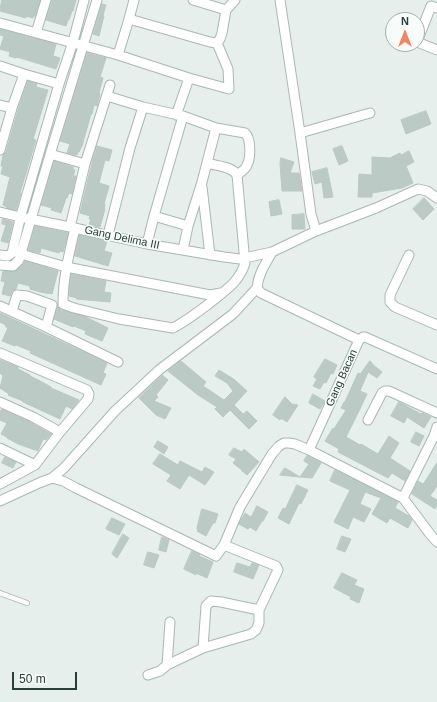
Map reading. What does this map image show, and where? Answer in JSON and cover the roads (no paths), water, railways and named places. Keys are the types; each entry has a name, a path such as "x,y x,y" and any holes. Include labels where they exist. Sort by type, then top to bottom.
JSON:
{"street":[{"path":"36,33 46,0"},
{"path":"0,256 8,256 12,253 20,217 59,84 73,42 84,0"},
{"path":"0,265 13,266 19,260 97,0"},
{"path":"118,55 130,19 134,0"},
{"path":"193,0 226,10"},
{"path":"217,43 222,33 226,10 235,0"},
{"path":"280,0 311,214 316,231"},
{"path":"425,20 430,6 437,8"},
{"path":"130,19 217,43"},
{"path":"0,23 73,42 189,78 230,89 228,69 217,43"},
{"path":"425,45 436,50 437,59"},
{"path":"0,66 59,84"},
{"path":"0,148 24,74"},
{"path":"147,244 189,78"},
{"path":"110,85 85,164 72,227 63,291 63,304 119,319 173,328 206,306 235,281 243,270 245,263 237,174 231,169 207,163"},
{"path":"107,96 180,116 216,128 245,133 248,136 250,150 248,165 237,174"},
{"path":"0,105 12,108"},
{"path":"108,235 130,148 144,107"},
{"path":"300,133 370,113"},
{"path":"182,250 216,128"},
{"path":"50,154 85,164"},
{"path":"202,182 210,255"},
{"name":"Gang Delima III","path":"0,212 147,244 240,259 272,252 316,231 376,208 418,189 427,191 437,198"},
{"path":"154,216 188,226"},
{"path":"0,501 52,478 64,468 115,412 158,370 233,314 257,288 263,267 272,252"},
{"path":"21,254 66,267 210,295 222,293"},
{"path":"409,255 390,295 390,302 395,307 437,326"},
{"path":"257,288 261,293 359,340"},
{"path":"12,312 17,295 52,305 46,327"},
{"path":"0,306 118,362"},
{"name":"Gang Bacan","path":"309,450 359,340 363,337 437,369"},
{"path":"0,353 86,390 89,394 88,400 60,432 35,465 0,484"},
{"path":"368,420 385,390 437,413"},
{"path":"0,402 33,417 60,432"},
{"path":"403,498 436,434"},
{"path":"52,478 62,481 216,556 224,545 240,507 272,454 279,446 284,443 289,443 309,450 403,498 437,542"},
{"path":"0,448 35,465"},
{"path":"148,675 160,671 167,665 204,648 251,634 256,630 259,610 278,570 276,566 224,545"},
{"path":"204,648 206,606 211,601 259,610"},
{"path":"167,665 170,622"}],"lane":[{"path":"0,593 27,603"}]}
